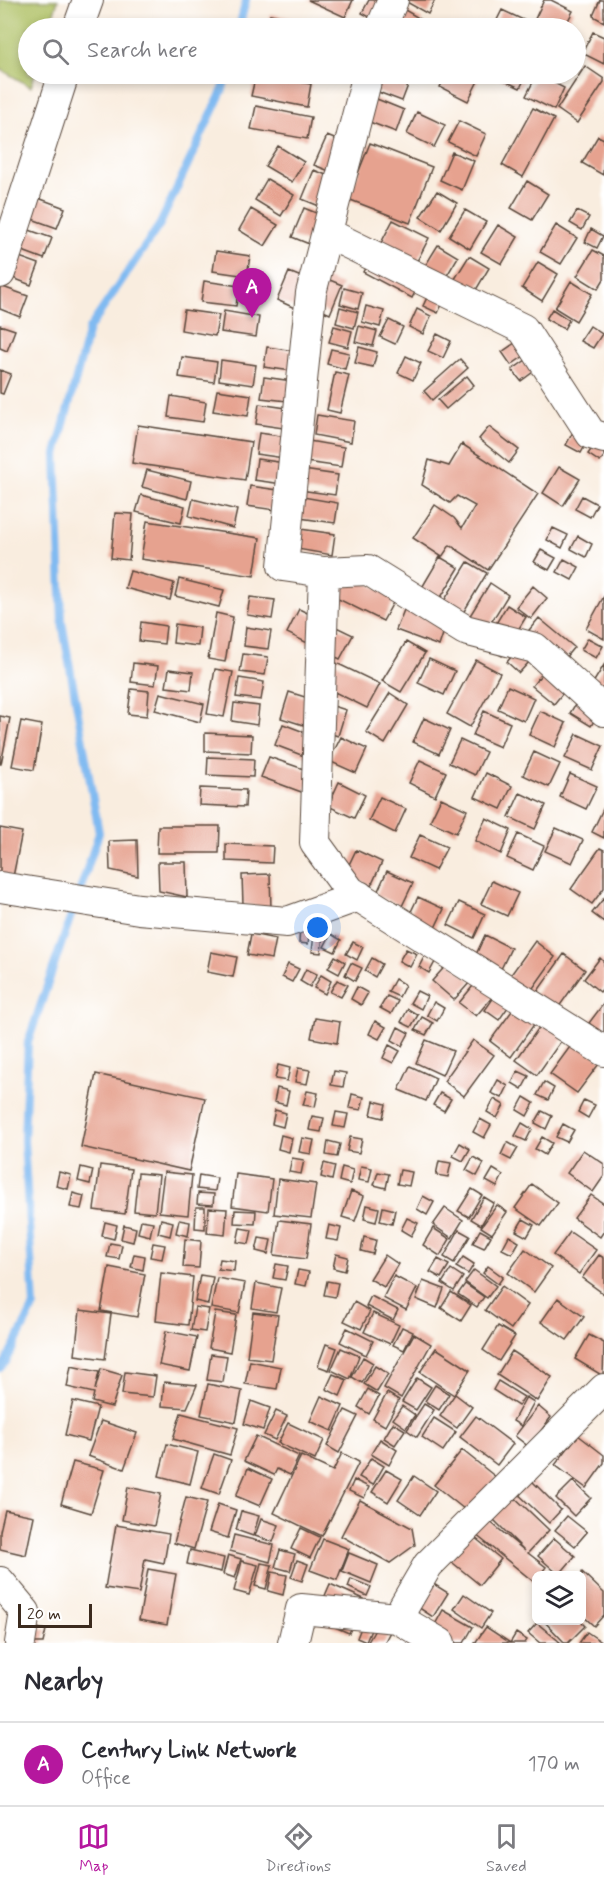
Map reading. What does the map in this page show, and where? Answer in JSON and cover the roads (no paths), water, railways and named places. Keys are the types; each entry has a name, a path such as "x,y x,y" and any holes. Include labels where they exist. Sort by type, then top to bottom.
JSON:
{"street":[{"path":"82,18 88,0"},
{"path":"385,18 393,0"},
{"path":"0,273 61,84"},
{"path":"365,84 311,293 283,566 324,572 368,570 465,630 535,648 604,711"},
{"path":"327,233 523,329 591,434 604,438"},
{"path":"324,572 315,843 350,891 604,1051"},
{"path":"0,887 139,909 287,922 359,896"},
{"path":"397,1618 428,1565 604,1389"},
{"path":"0,1582 25,1611 20,1643"},
{"path":"294,1643 301,1609 397,1618 440,1643"}],"waterway":[{"path":"242,18 246,0"},
{"path":"79,893 99,833 62,622 56,454 89,329 160,224 224,84"},
{"path":"0,1368 6,1362 34,1306 24,1141 28,1042 75,904"}],"place":[{"name":"Century Link Network","path":"252,318"}]}
